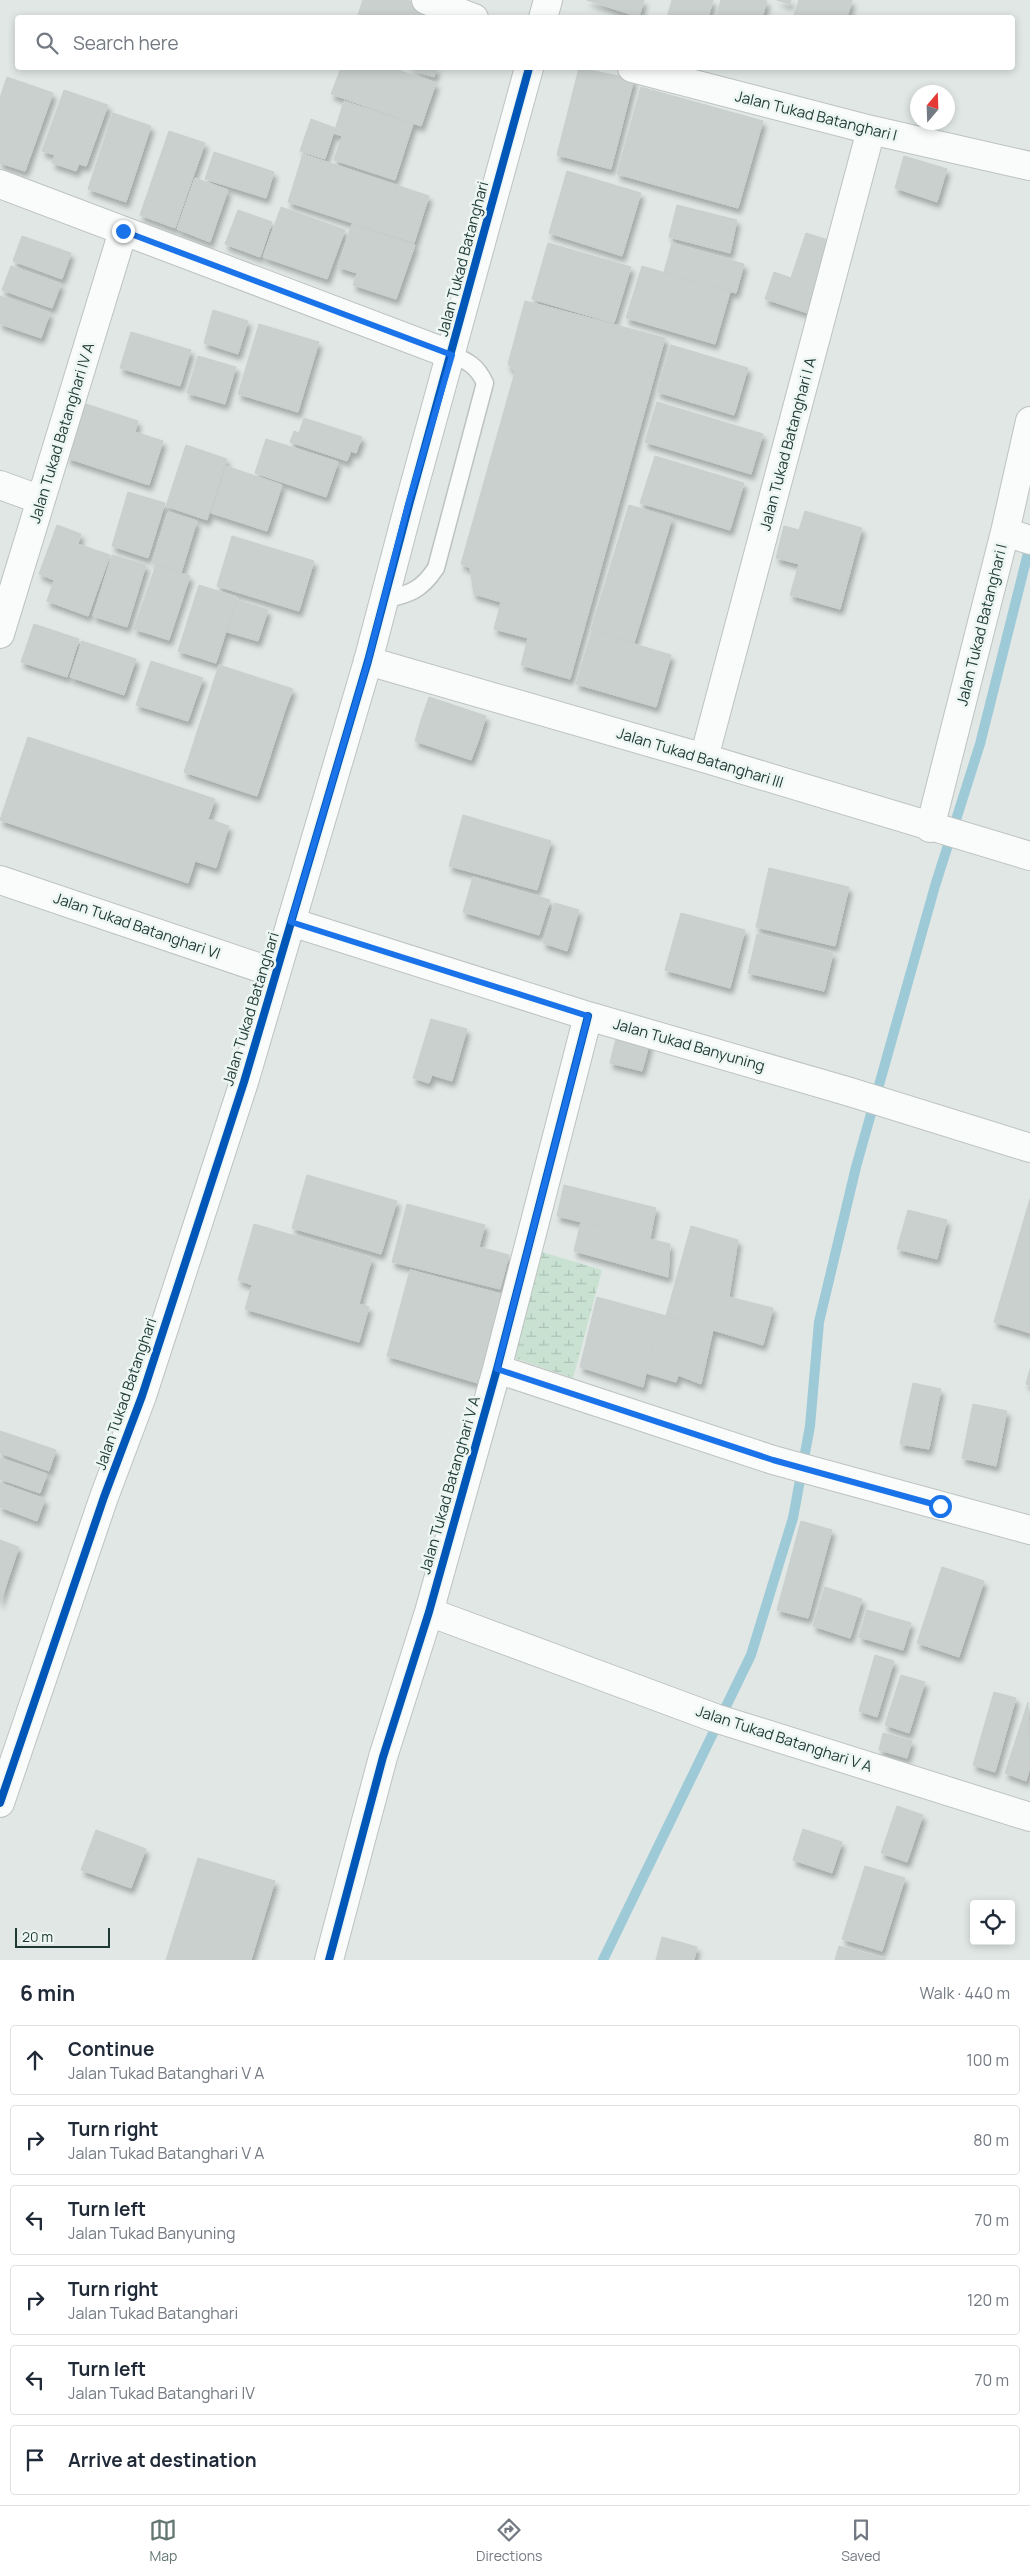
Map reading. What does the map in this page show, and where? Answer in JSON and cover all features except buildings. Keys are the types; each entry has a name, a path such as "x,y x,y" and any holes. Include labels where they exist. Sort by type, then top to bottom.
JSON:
{"street":[{"path":"426,0 466,15"},
{"path":"544,15 548,0"},
{"name":"Jalan Tukad Batanghari","path":"1,1799 104,1496 142,1396 244,1082 368,661 528,70"},
{"name":"Jalan Tukad Batanghari I","path":"640,70 871,130 1030,166"},
{"name":"Jalan Tukad Batanghari I A","path":"704,758 871,130"},
{"path":"0,184 452,355"},
{"name":"Jalan Tukad Batanghari IV A","path":"0,634 123,231"},
{"name":"Jalan Tukad Batanghari I","path":"939,830 1020,537 1030,421"},
{"path":"0,485 41,500"},
{"name":"Jalan Tukad Batanghari III","path":"368,661 704,758 1030,856"},
{"name":"Jalan Tukad Batanghari VI","path":"0,880 275,973"},
{"name":"Jalan Tukad Banyuning","path":"291,922 588,1016 850,1092 1030,1148"},
{"name":"Jalan Tukad Batanghari V A","path":"329,1960 384,1757 428,1612 497,1369 588,1016"},
{"path":"497,1369 773,1460 1030,1530"},
{"name":"Jalan Tukad Batanghari V A","path":"428,1612 715,1718 1030,1818"}],"lane":[{"path":"384,600 411,593 426,583 436,568 444,540 485,383 480,371 470,362 452,355"}],"green space":[{"path":"535,1250 602,1270 573,1378 506,1355"}],"waterway":[{"path":"603,1960 751,1655 793,1518 810,1426 819,1322 856,1167 935,886 980,744 1030,545"}],"cycle path":[{"path":"0,1803 104,1497 142,1396 244,1082 368,661 528,70"},
{"path":"329,1960 383,1757 429,1612 497,1369 588,1016"}],"route":[{"path":"123,231 452,355 408,505 368,661 291,922 588,1016 497,1369 773,1460 940,1506"}]}
